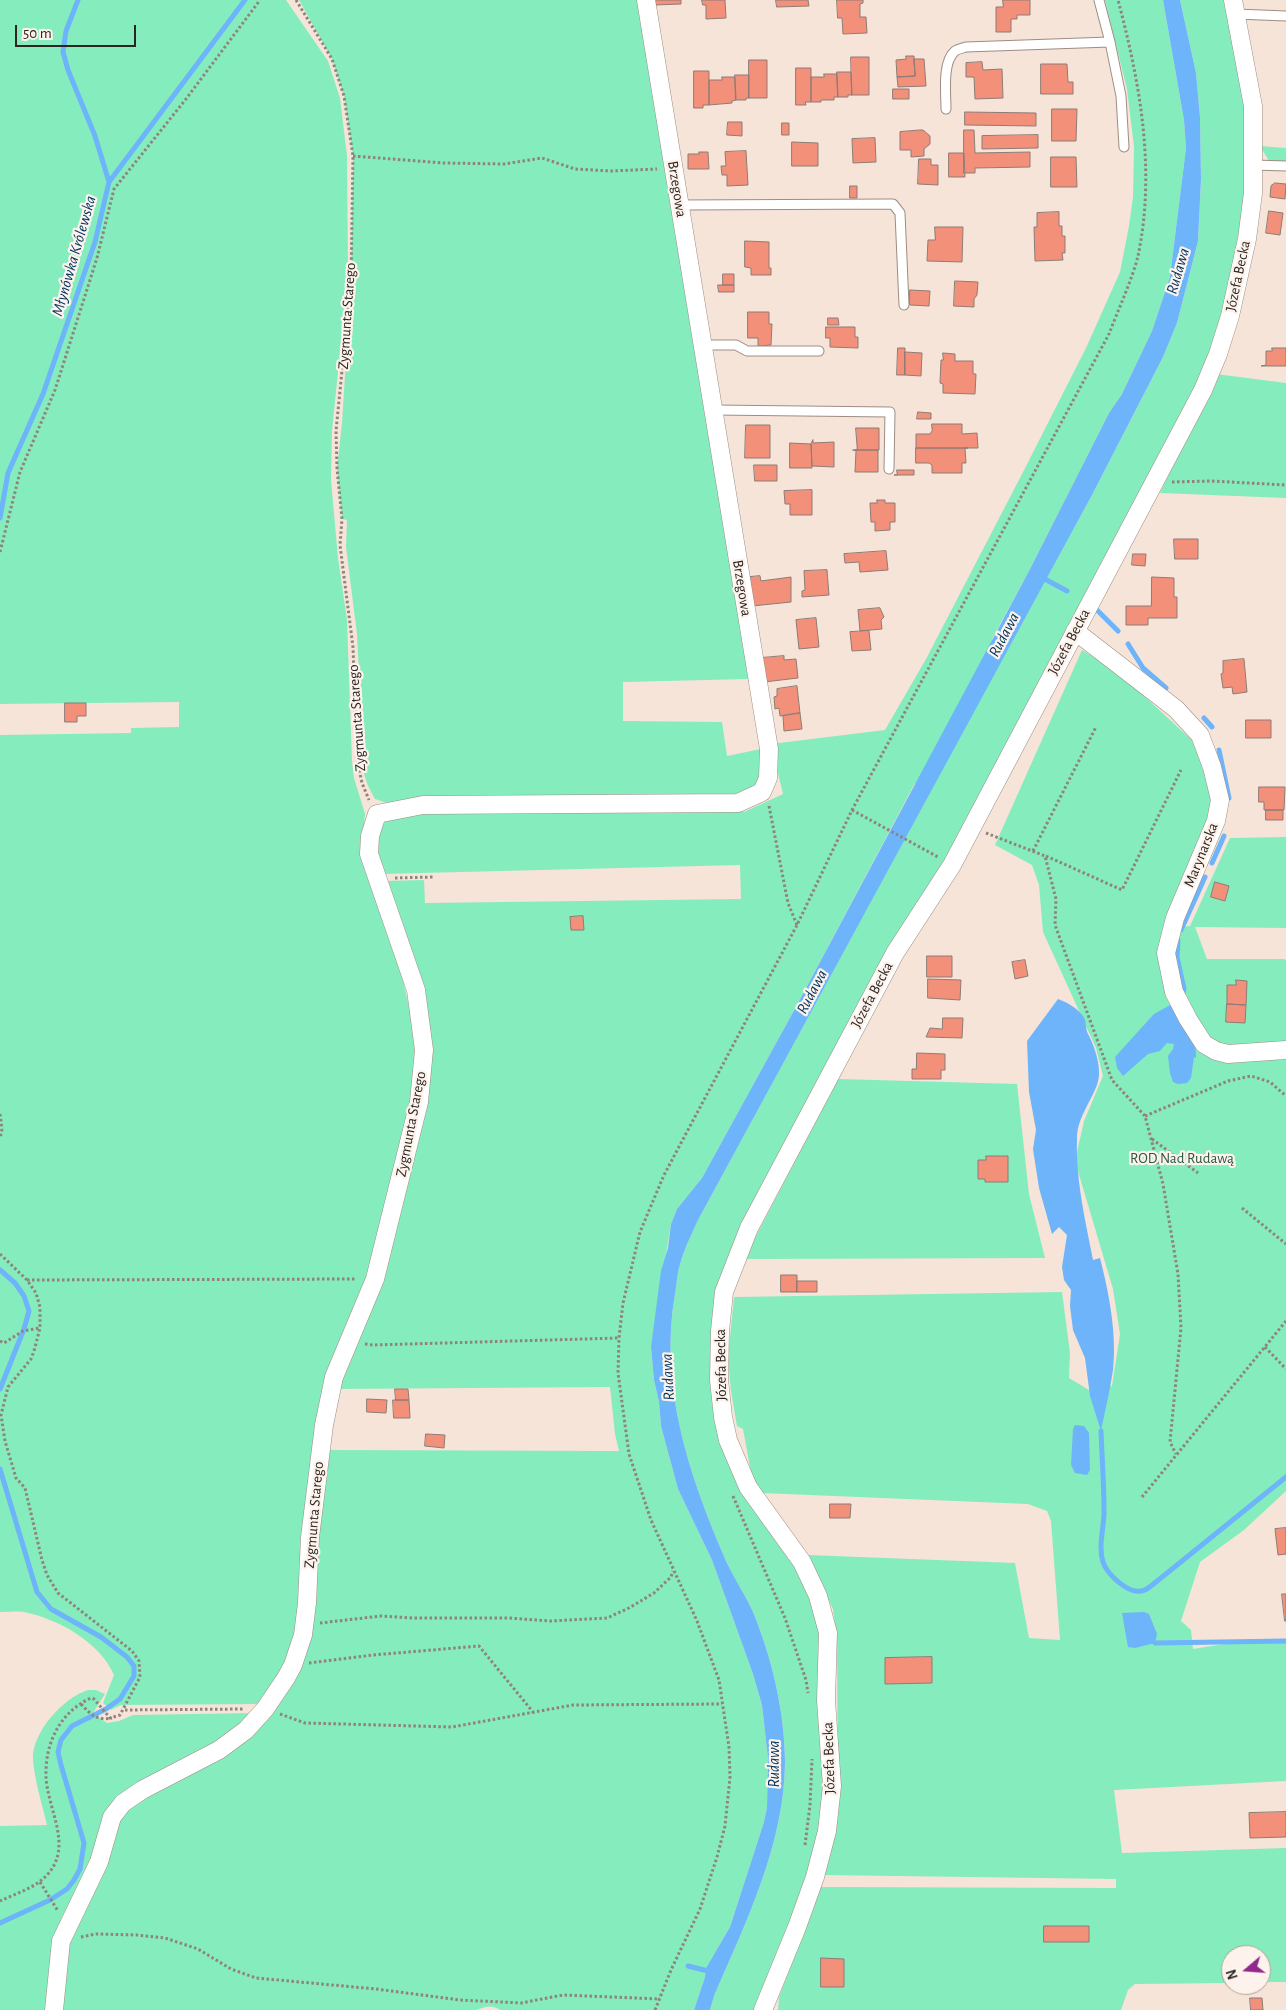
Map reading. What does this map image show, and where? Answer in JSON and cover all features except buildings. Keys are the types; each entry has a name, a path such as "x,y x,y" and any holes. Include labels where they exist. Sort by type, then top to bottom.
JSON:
{"street":[{"name":"Brzegowa","path":"646,0 769,749 768,778 762,792"},
{"name":"Józefa Becka","path":"763,2010 815,1877 827,1831 832,1786 826,1700 828,1633 818,1596 802,1562 748,1487 728,1440 720,1393 719,1363 724,1292 749,1228 868,1002 895,953 952,865 1203,390 1225,331 1247,239 1254,193 1253,106 1235,7"},
{"name":"Marynarska","path":"1075,631 1176,709 1200,735 1212,767 1220,800 1216,821 1175,918 1166,954 1174,992 1204,1044 1216,1051 1228,1054 1286,1050"},
{"path":"376,814 423,805 738,803 762,792"},
{"name":"Zygmunta Starego","path":"54,2010 61,1941 98,1862 112,1817 123,1803 142,1790 219,1750 246,1730 265,1709 293,1665 304,1628 310,1537 322,1442 334,1377 375,1279 419,1102 424,1050 416,990 370,854 370,836 376,814"}],"lane":[{"path":"1099,0 1121,96 1124,147"},
{"path":"1235,7 1286,16"},
{"path":"946,108 946,71 950,57 956,50 966,47 1110,42"},
{"path":"1254,165 1286,166"},
{"path":"680,205 893,204 900,213 904,305"},
{"path":"703,345 736,344 747,350 819,351"},
{"path":"714,410 890,412 889,469"}],"path":[{"path":"0,552 20,472 55,390 97,258 114,189 186,99 260,0"},
{"name":"Zygmunta Starego","path":"296,0 332,59 344,96 353,156 351,280 336,431 336,468 342,519 340,545 353,647 357,759 362,783 376,814"},
{"path":"300,4 305,0"},
{"path":"655,2010 700,1910 725,1826 730,1778 729,1747 719,1680 712,1659 651,1520 629,1454 618,1374 619,1338 623,1303 632,1262 640,1232 654,1194 797,925 852,810 1109,334 1138,256 1147,186 1142,106 1128,35 1118,0"},
{"path":"353,156 444,163 504,164 542,158 575,169 611,171 674,167"},
{"path":"1154,483 1211,481 1286,485"},
{"path":"1033,851 1096,728"},
{"path":"972,827 1045,856 1122,890 1181,770"},
{"path":"762,792 769,805 788,903 797,925"},
{"path":"852,810 939,857 934,866"},
{"path":"1045,856 1056,899 1055,925 1112,1080 1145,1116 1163,1184 1178,1274 1181,1328 1170,1442 1176,1454"},
{"path":"378,879 434,877"},
{"path":"1145,1116 1228,1081 1251,1076 1270,1082 1286,1096"},
{"path":"0,1114 2,1129 0,1138"},
{"path":"1151,1138 1198,1173"},
{"path":"1242,1208 1286,1244"},
{"path":"0,1254 27,1280 36,1294 40,1307 40,1328 31,1359 8,1387 1,1415 5,1441 16,1478 25,1488 47,1575 58,1593 132,1651 138,1661 140,1677 125,1710 120,1715 107,1719 92,1716 80,1704"},
{"path":"27,1280 375,1279"},
{"path":"1142,1497 1286,1321"},
{"path":"0,1341 4,1343 23,1331 40,1328"},
{"path":"348,1341 374,1345 619,1338"},
{"path":"1265,1347 1286,1369"},
{"path":"733,1496 785,1618 806,1680 809,1700"},
{"path":"304,1628 312,1628 318,1624 381,1616 413,1618 510,1618 550,1621 607,1618 629,1608 654,1593 671,1577 674,1571"},
{"path":"293,1665 373,1655 479,1646 533,1712"},
{"path":"0,1901 40,1882 56,1862 60,1845 58,1826 46,1777 48,1752 52,1737 63,1719 90,1698 97,1702 109,1716 114,1718"},
{"path":"125,1710 265,1709 305,1723 452,1727 573,1705 722,1704"},
{"path":"804,1850 810,1805 812,1758"},
{"path":"40,1882 50,1900 68,1924"},
{"path":"61,1941 96,1934 166,1938 198,1949 231,1969 256,1978 376,1989 460,2000 520,2003 563,1995 660,1999"}],"green space":[{"path":"0,0 286,0 328,61 340,98 347,156 348,273 332,431 331,480 338,558 347,620 352,761 354,778 365,814 362,848 397,954 414,1029 416,1073 403,1144 378,1246 322,1396 302,1604 291,1658 262,1704 121,1705 111,1710 103,1703 114,1675 108,1663 88,1642 64,1626 37,1615 24,1612 0,1612 0,735 131,733 131,728 179,727 179,702 0,704"},
{"path":"299,0 646,0 726,520 748,679 623,682 623,721 722,722 727,756 761,749 762,769 760,779 747,794 423,799 387,803 375,799 364,774 357,634 346,547 347,520 342,519 337,468 342,423 351,280 353,156 344,96 332,59"},
{"path":"1105,0 1163,0 1184,120 1186,148 1170,277 1152,331 1122,394 1109,413 1029,571 992,639 1004,656 1092,495 1163,357 1177,323 1198,241 1201,179 1200,117 1196,73 1180,0 1229,0 1249,116 1243,235 1210,361 1152,482 739,1240 717,1405 776,1531 819,1609 826,1740 820,1844 758,2010 710,2010 771,1853 783,1794 785,1763 783,1725 776,1686 760,1630 753,1612 726,1561 710,1523 688,1459 674,1394 671,1361 671,1328 675,1294 680,1265 698,1220 928,796 915,783 797,1005 702,1178 677,1209 671,1224 651,1347 661,1426 678,1489 712,1560 753,1674 762,1705 768,1758 767,1807 764,1822 730,1927 706,1968 705,1977 694,2010 500,2010 489,2007 477,2010 60,2010 67,1936 117,1823 127,1808 215,1760 291,1681 327,1450 619,1451 615,1434 610,1387 335,1389 347,1359 426,1042 384,881 424,880 425,903 741,899 740,865 382,874 375,838 379,825 395,814 736,806 744,812 783,794 771,744 885,730 926,659 1021,476 1086,348 1120,272 1133,197 1134,147 1127,89"},
{"path":"1260,146 1286,148 1286,162 1269,161"},
{"path":"1216,374 1286,383 1286,498 1160,493"},
{"name":"ROD Nad Rudawą","path":"1082,650 1118,672 1196,744 1213,808 1161,955 1202,1052 1286,1057 1286,1491 1244,1530 1200,1562 1181,1621 1191,1630 1193,1649 1256,1639 1286,1639 1286,1781 1114,1790 1122,1853 1286,1848 1286,1982 1271,1982 1271,1945 1221,1945 1221,1983 1135,1984 1128,1990 1121,2010 778,2010 779,1997 821,1887 1116,1888 1116,1879 824,1875 838,1805 837,1638 833,1609 808,1555 1015,1563 1029,1638 1060,1640 1051,1521 1047,1511 1028,1504 761,1493 751,1472 743,1429 737,1426 731,1391 728,1358 734,1297 1062,1292 1070,1353 1069,1378 1089,1390 1112,1386 1120,1334 1113,1289 1075,1161 1084,1121 1103,1076 1096,1048 1043,932 1039,885 1032,865 995,845"},
{"path":"1286,837 1286,928 1195,927 1207,959 1286,960 1286,1045 1227,1048 1212,1043 1181,990 1175,954 1179,927 1190,926 1230,838"},
{"path":"838,1079 1017,1084 1029,1194 1045,1258 744,1259"},
{"path":"88,1690 96,1690 105,1694 93,1713 107,1723 119,1721 133,1715 256,1713 242,1727 119,1802 46,2010 0,2010 0,1826 47,1825 33,1760 37,1739 43,1728 60,1708 69,1700"}],"water":[{"name":"Rudawa","path":"1163,0 1180,0 1196,73 1200,117 1201,179 1198,241 1177,323 1163,357 1092,495 698,1220 684,1251 679,1269 671,1328 671,1361 680,1427 698,1491 710,1523 726,1561 753,1612 766,1648 780,1705 785,1763 783,1794 778,1824 761,1882 710,2010 694,2010 705,1977 706,1968 730,1927 764,1822 767,1807 768,1758 762,1705 753,1674 712,1560 678,1489 661,1426 651,1347 661,1271 668,1248 671,1224 677,1209 702,1178 797,1005 1029,571 1109,413 1122,394 1152,331 1170,277 1186,148 1184,120"},
{"path":"1058,999 1078,1010 1083,1016 1099,1066 1097,1085 1078,1129 1077,1151 1081,1198 1093,1260 1100,1258 1113,1328 1113,1370 1101,1431 1090,1396 1085,1358 1073,1330 1070,1306 1071,1290 1064,1280 1062,1267 1067,1235 1059,1227 1052,1234 1039,1188 1033,1149 1036,1130 1029,1092 1027,1041"},
{"path":"1172,1004 1192,1037 1196,1051 1191,1078 1187,1083 1178,1084 1173,1082 1168,1056 1174,1044 1167,1043 1160,1051 1148,1054 1123,1076 1117,1068 1115,1057 1154,1014"},
{"path":"1075,1425 1084,1426 1089,1433 1090,1470 1087,1475 1075,1473 1071,1465 1073,1429"},
{"path":"1144,1612 1149,1614 1157,1634 1155,1643 1135,1648 1128,1647 1122,1613"}],"waterway":[{"name":"Młynówka Królewska","path":"0,518 8,473 43,394 95,242 109,182 95,136 68,70 63,52 66,31 78,0"},
{"path":"109,182 245,0"},
{"path":"1041,577 1067,591"},
{"path":"1093,606 1118,631"},
{"path":"1128,644 1143,668 1166,688"},
{"path":"1204,718 1212,727"},
{"path":"1219,750 1229,798"},
{"path":"1212,863 1224,836"},
{"path":"1181,930 1205,877"},
{"path":"1178,940 1177,957 1184,989 1183,994"},
{"name":"Młynówka Królewska","path":"0,1270 15,1283 24,1296 29,1311 24,1329 0,1389"},
{"path":"1101,1431 1104,1512 1101,1544 1103,1562 1113,1577 1124,1586 1136,1591 1144,1590 1151,1586 1286,1477"},
{"name":"Młynówka Królewska","path":"0,1469 37,1592 51,1609 101,1637 127,1657 134,1666 134,1676 120,1699 106,1709 72,1726 61,1740 58,1752 84,1843 80,1869 67,1889 50,1900 0,1923"},
{"path":"1155,1643 1286,1641"},
{"path":"688,1966 712,1972"}]}
